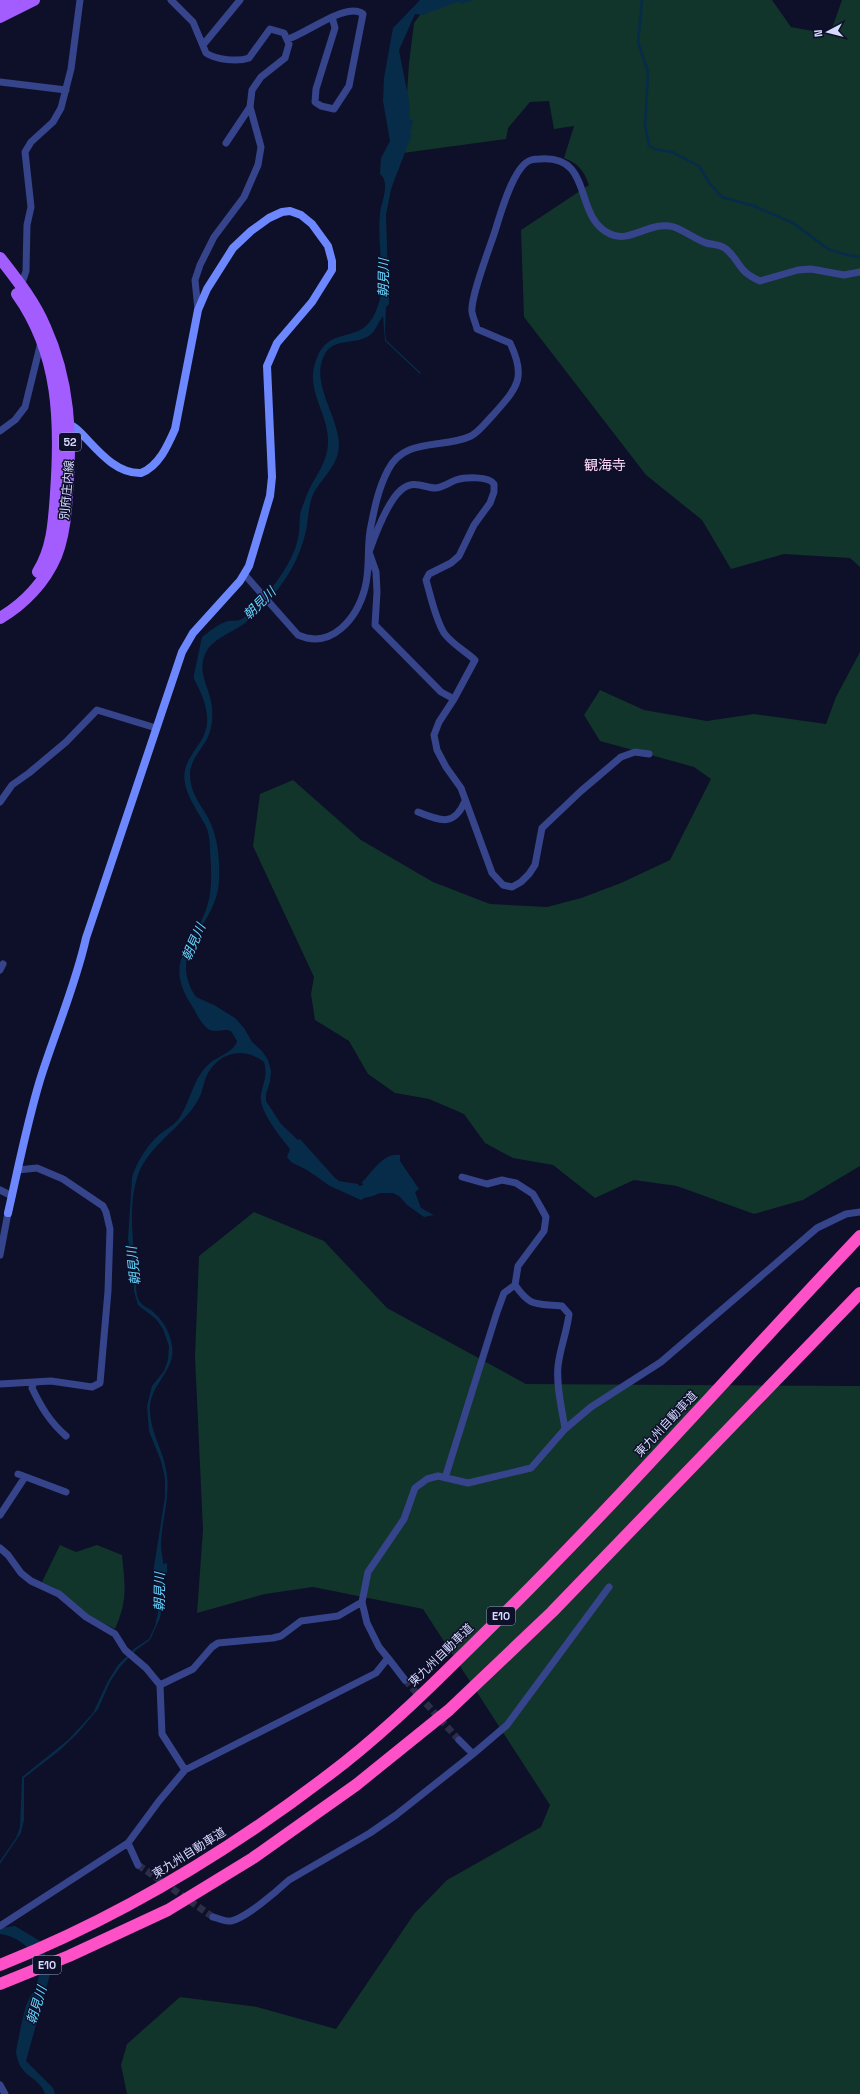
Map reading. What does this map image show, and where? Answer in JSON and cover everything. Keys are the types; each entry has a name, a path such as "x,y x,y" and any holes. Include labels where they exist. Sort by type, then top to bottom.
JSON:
{"highway":[{"name":"東九州自動車道","path":"0,1965 85,1927 161,1887 237,1840 345,1762 426,1690 553,1565 860,1236"},
{"name":"E10","path":"0,1984 93,1945 168,1910 253,1858 356,1785 449,1710 552,1612 860,1293"}],"main road":[{"path":"0,7 14,0"},
{"path":"0,17 34,0"},
{"name":"別府庄内線","path":"0,258 40,314 52,342 68,400 50,546 33,579 16,597 0,610"},
{"name":"別府庄内線","path":"0,272 23,303 41,338 64,424 69,475 60,545 48,570 36,588 17,606 0,618"}],"street":[{"path":"21,286 26,271 27,225 31,207 26,149 31,142 58,116 71,69 80,0"},
{"path":"171,0 193,22 206,53 213,56 245,59 252,56 270,29 284,33 289,44 287,55 261,77 252,90 250,107 260,141 261,152 258,165 244,196 214,237 200,265 195,280 198,310"},
{"path":"203,45 240,0"},
{"path":"288,39 301,35 332,17 345,12 361,12 364,16 350,86 334,109 321,106 315,102 316,89 335,28 332,17"},
{"path":"0,82 66,90"},
{"path":"226,143 250,107"},
{"path":"247,576 298,635 310,639 324,639 334,635 351,618 361,599 366,584 370,532 376,498 392,462 410,449 460,440 476,433 509,397 515,386 519,369 510,343 478,329 472,310 478,284 507,194 521,167 530,160 548,158 570,166 577,174 586,203 594,219 599,227 611,234 633,234 654,226 673,227 695,238 725,248 742,271 760,281 798,270 811,269 844,275 860,272"},
{"path":"0,1255 8,1213 41,1078 156,728 186,642 212,610 247,576 270,496 272,482 267,366 277,343 312,302 330,274 332,261 328,246 312,224 302,215 290,211 275,215 251,231 233,248 207,289 198,310 175,429 152,467 141,473 124,470 103,457 77,428 64,424"},
{"path":"0,431 15,420 25,407 39,354 41,338"},
{"path":"454,699 442,692 375,625 376,572 369,552 382,519 398,493 406,487 418,484 440,487 461,479 478,478 492,481 495,487 490,503 474,525 459,556 451,563 429,574 426,580 437,617 445,634 457,647 474,660 454,699 439,722 434,735 437,750 446,767 461,788 492,873 503,885 512,887 522,882 535,865 542,828 581,791 622,757 635,752 649,754"},
{"path":"0,802 12,785 29,773 66,742 97,710 156,728"},
{"path":"418,812 441,820 452,818 460,814 465,801"},
{"path":"0,1384 51,1381 92,1387 100,1383 108,1291 110,1229 103,1206 63,1178 37,1168 18,1170"},
{"path":"462,1177 487,1184 502,1180 516,1183 533,1194 546,1217 544,1231 518,1266 515,1285 524,1298 539,1305 562,1306 568,1314 568,1328 563,1341 558,1368 565,1428"},
{"path":"0,1190 12,1196"},
{"path":"405,1680 379,1647 367,1623 362,1602 368,1572 404,1519 415,1488 427,1479 438,1476 468,1482 531,1468 565,1428 591,1406 661,1362 817,1228 846,1214 860,1212"},
{"path":"445,1478 496,1312 504,1293 515,1285"},
{"path":"34,1382 32,1388 44,1412 53,1425 66,1436"},
{"path":"0,1515 21,1475 66,1492"},
{"path":"0,1548 8,1554 21,1573 31,1581 59,1594 86,1617 115,1634 125,1650 146,1668 160,1685 162,1734 185,1770"},
{"path":"213,1917 229,1922 240,1918 289,1880 370,1833 396,1815 473,1754 507,1725 609,1587"},
{"path":"160,1685 193,1669 212,1647 218,1643 281,1636 301,1621 338,1616 362,1602"},
{"path":"0,1926 128,1843 159,1801 185,1770 376,1672 388,1658"},
{"path":"459,1740 473,1754"},
{"path":"128,1843 138,1864"},
{"path":"0,2085 5,2094"}],"green space":[{"path":"437,0 772,0 791,27 830,34 842,0 860,0 860,567 850,558 784,554 731,569 702,520 646,475 524,317 521,230 589,185 580,168 564,158 574,126 554,129 549,101 530,102 508,128 506,139 403,153 409,63 414,23 428,4"},
{"path":"860,652 860,1166 803,1200 754,1214 677,1186 634,1180 595,1198 553,1165 513,1158 485,1143 464,1114 429,1099 395,1093 368,1074 349,1041 315,1020 311,994 314,977 253,846 260,794 293,780 361,840 433,882 490,904 547,907 581,898 621,883 670,860 711,779 694,767 600,741 584,715 600,690 644,710 707,721 754,714 826,724 836,697"},
{"path":"254,1212 324,1241 387,1308 526,1384 860,1386 860,2094 127,2094 121,2065 127,2044 180,1997 257,2007 336,2029 414,1914 447,1880 541,1827 550,1805 423,1609 313,1587 265,1594 197,1613 203,1530 195,1357 199,1256"},
{"path":"60,1545 76,1552 97,1545 122,1555 125,1584 124,1601 115,1629 84,1613 57,1589 42,1582"}],"water":[{"name":"朝見川","path":"420,0 473,0 461,4 460,1 422,15 415,14 399,50 409,101 410,120 413,120 410,134 412,134 391,189 386,215 389,304 386,307 385,332 386,340 421,373 420,374 385,341 383,316 370,335 359,340 335,345 326,352 321,363 320,374 322,386 334,421 339,444 337,457 334,463 313,494 306,531 298,555 287,576 265,604 246,622 211,645 204,657 203,670 211,701 212,724 207,739 190,769 190,774 192,789 208,818 217,844 219,879 217,895 211,910 189,951 186,965 188,980 196,997 214,1005 235,1018 244,1028 252,1042 262,1051 268,1060 271,1071 266,1101 281,1124 298,1140 300,1139 339,1181 358,1184 359,1186 363,1185 362,1182 383,1160 394,1155 400,1155 400,1161 419,1189 415,1192 421,1208 434,1215 424,1217 407,1205 399,1196 393,1193 380,1193 361,1200 330,1186 307,1170 291,1162 287,1157 290,1149 266,1116 261,1101 265,1075 264,1062 248,1054 232,1054 217,1062 206,1077 201,1094 187,1116 149,1155 142,1166 134,1189 132,1224 137,1296 144,1306 151,1310 162,1321 169,1335 172,1346 170,1362 167,1370 154,1391 151,1398 150,1407 150,1416 154,1433 166,1467 168,1485 161,1537 163,1564 167,1563 167,1572 163,1579 163,1602 160,1618 150,1640 136,1650 120,1667 110,1682 98,1709 77,1734 60,1750 24,1778 24,1820 21,1833 0,1864 0,1861 16,1838 20,1827 22,1777 68,1740 93,1713 108,1681 118,1665 135,1648 149,1639 155,1626 159,1608 159,1593 153,1573 165,1497 165,1478 161,1461 149,1431 147,1406 152,1386 164,1371 168,1360 169,1346 163,1329 156,1319 138,1305 134,1291 134,1273 128,1239 132,1178 146,1149 159,1135 180,1117 199,1076 212,1061 233,1048 237,1041 231,1031 213,1031 205,1026 183,990 180,977 180,965 183,955 207,907 211,886 210,847 208,833 206,826 187,791 184,777 188,763 205,733 207,725 204,701 194,679 194,675 202,637 222,623 240,620 245,617 261,601 277,581 290,559 299,535 301,510 309,489 324,462 328,448 327,429 313,381 313,371 316,360 321,349 328,343 335,338 358,331 365,327 376,312 382,285 379,224 385,182 380,174 381,158 390,141 383,101 384,78 393,28"},
{"name":"朝見川","path":"15,1926 40,1941 51,1971 26,2061 53,2088 55,2094 45,2094 39,2083 25,2072 18,2060 16,2051 23,2017 27,2003 36,1986 39,1974 35,1958 24,1944 9,1936 0,1934 0,1928"}],"waterway":[{"path":"642,0 638,42 648,72 645,124 649,146 655,149 672,152 699,166 710,184 722,197 754,206 793,223 828,249 847,255 860,257"}],"tunnel":[{"path":"405,1680 459,1740"},
{"path":"138,1865 213,1917"}],"district":[{"name":"観海寺","path":"605,465"}]}
